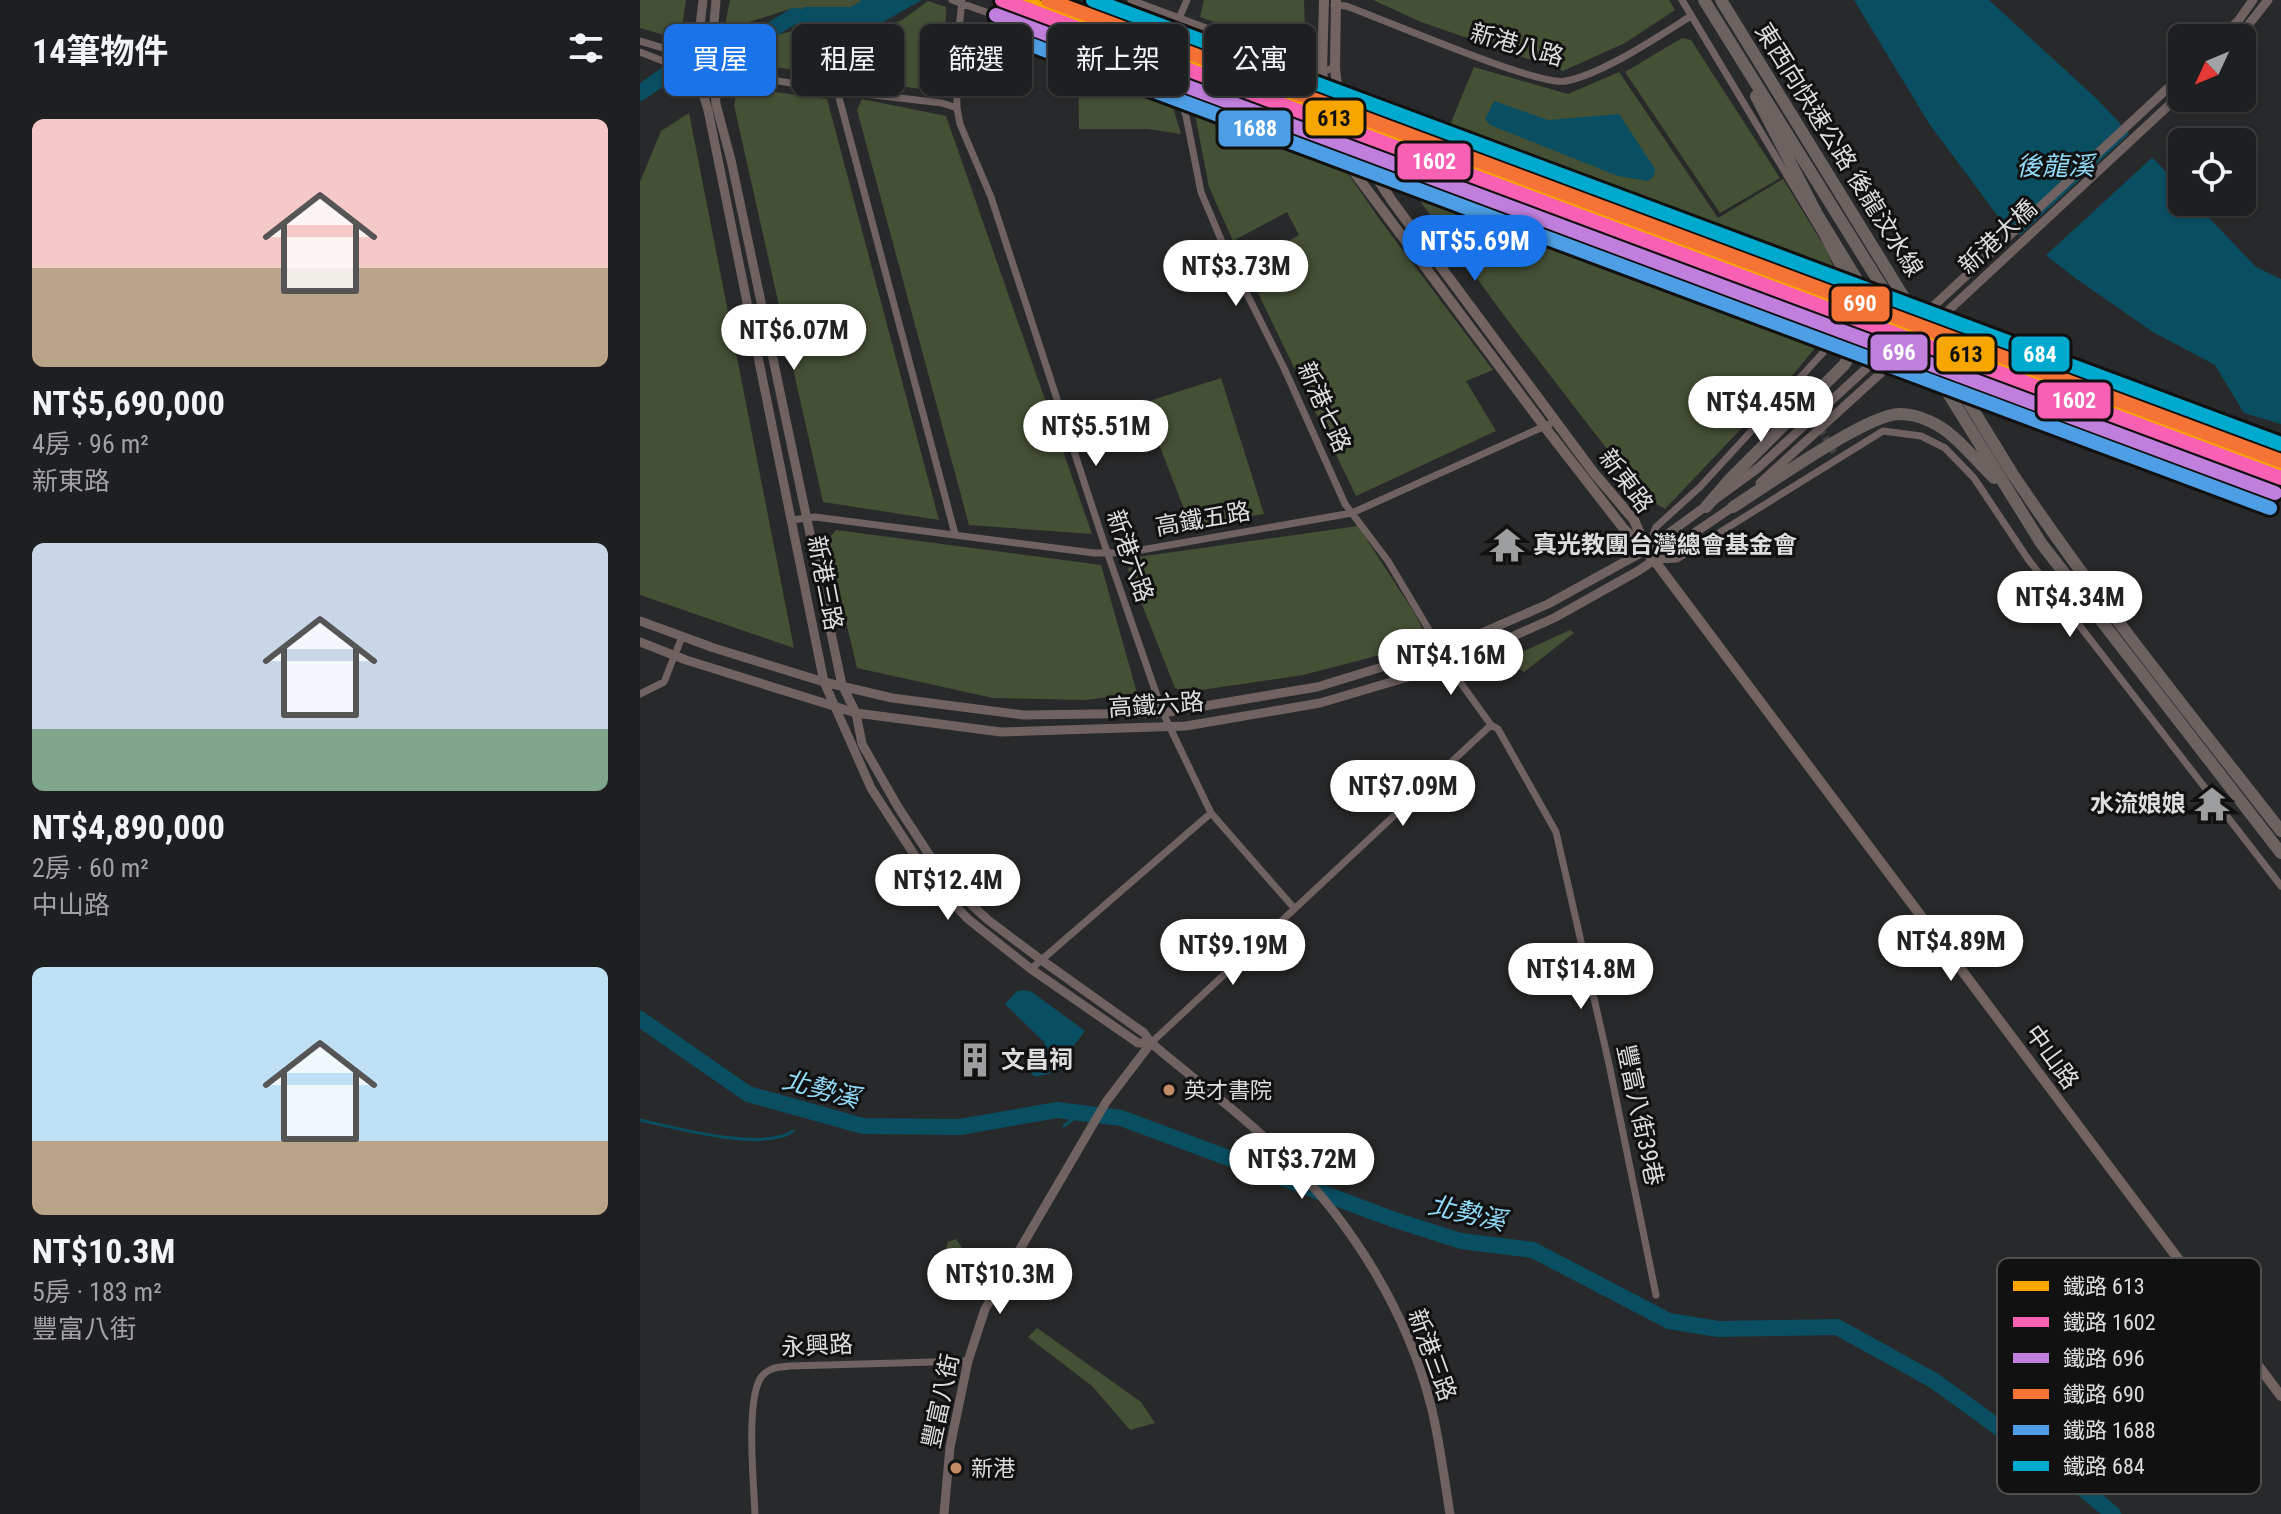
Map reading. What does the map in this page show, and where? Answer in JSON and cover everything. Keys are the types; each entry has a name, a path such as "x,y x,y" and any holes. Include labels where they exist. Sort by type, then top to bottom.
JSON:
{"highway":[{"name":"東西向快速公路 後龍汶水線","path":"1704,0 2041,543 2281,853"},
{"name":"東西向快速公路 後龍汶水線","path":"1721,0 2046,524 2281,831"},
{"path":"1706,507 1844,365 1858,343 1862,328 1856,278 1817,214 1712,12"},
{"path":"1733,507 1818,452 1880,419 1898,414 1932,422 2006,489"}],"main road":[{"name":"新東路","path":"1324,3 1322,71 1328,121 1351,168 1544,426 1624,529 1646,550"},
{"name":"新東路","path":"1336,3 1335,68 1340,114 1352,140 1392,201 1634,520 1646,550"},
{"name":"中山路","path":"1646,550 2178,1258"},
{"name":"中山路","path":"2261,1369 2281,1396"}],"street":[{"name":"新港三路","path":"700,24 703,0"},
{"name":"新港三路","path":"714,24 716,0"},
{"path":"952,0 1048,33"},
{"path":"1131,0 1322,71 1335,68"},
{"name":"新港七路","path":"1178,24 1187,0"},
{"path":"1646,550 1656,527 1700,487 1830,345 1842,325 1847,300 1846,281 1822,234 1682,0"},
{"path":"2235,24 2253,0"},
{"path":"2249,24 2268,0"},
{"name":"新港六路","path":"961,2 956,58 960,124 991,197 1163,713 1211,813 1294,908"},
{"name":"新港八路","path":"1324,3 1346,6 1524,73 1564,82 1641,48 1691,16"},
{"name":"新港七路","path":"1180,20 1180,24"},
{"path":"640,41 664,50"},
{"path":"640,52 664,61"},
{"path":"1188,87 1337,142 1352,140"},
{"name":"新港大橋","path":"1646,550 1758,468 2168,88"},
{"name":"新港三路","path":"704,96 824,682 871,788 924,868 968,919 1031,969 1138,1043 1151,1043"},
{"name":"新港三路","path":"716,96 842,685 856,713 862,744 898,807 959,893 988,920 1144,1033 1151,1043 1286,1158 1342,1222 1386,1293 1413,1352 1431,1405 1450,1514"},
{"path":"839,96 955,534"},
{"path":"885,96 942,103 957,108"},
{"name":"新港七路","path":"1180,96 1201,192 1345,504 1388,561 1449,665 1491,725"},
{"name":"新港大橋","path":"1654,560 1733,507 2168,106"},
{"path":"1794,384 1804,401"},
{"name":"高鐵五路","path":"792,520 815,517 1108,555 1352,513 1556,421"},
{"path":"1654,560 1677,559 1774,501 1836,456 1883,431 1921,436 1945,448 1974,478 2028,559 2281,886"},
{"name":"高鐵六路","path":"640,621 824,682 892,698 1024,715 1163,713 1317,687 1440,649 1548,604 1646,550"},
{"name":"高鐵六路","path":"640,642 856,713 1001,732 1171,728 1320,703 1449,665 1554,618 1654,560"},
{"path":"640,694 664,682 682,637"},
{"path":"1151,1043 1491,725"},
{"name":"豐富八街39巷","path":"1491,725 1498,729 1556,832 1609,1064 1656,1295"},
{"path":"1031,969 1211,813"},
{"name":"豐富八街","path":"944,1514 950,1447 968,1361 990,1299 1106,1102 1151,1043"},
{"name":"永興路","path":"755,1514 752,1422 756,1385 773,1367 968,1361"}],"green space":[{"path":"640,0 686,0 682,24 664,24 664,35 640,28"},
{"path":"730,0 881,0 841,21 793,8 743,24 725,24"},
{"path":"1204,0 1304,0 1305,24 1220,24 1200,17"},
{"path":"1373,0 1669,0 1675,10 1625,43 1563,71 1421,22"},
{"path":"928,1 946,7 946,24 920,24 920,89 904,87 904,24 892,24"},
{"path":"792,31 792,70 776,67 776,35"},
{"path":"1682,38 1691,40 1780,178 1720,213 1625,72"},
{"path":"1474,67 1568,94 1619,72 1718,218 1783,179 1827,251 1841,287 1445,137"},
{"path":"776,92 827,99 939,520 823,502 734,105 736,96 776,96"},
{"path":"1191,94 1331,149 1380,220 1493,370 1466,381 1496,431 1356,496 1245,266 1299,235 1287,212 1233,241 1209,187"},
{"path":"1079,96 1170,96 1181,134 1148,129 1079,129"},
{"path":"862,99 946,116 1092,534 969,525 857,110"},
{"path":"689,113 794,648 640,595 640,182 661,131"},
{"path":"1384,152 1594,244 1830,330 1796,371 1665,509 1644,497 1509,322"},
{"path":"1221,378 1264,514 1191,527 1143,403"},
{"path":"1358,526 1426,636 1380,655 1303,675 1188,692 1175,688 1128,569 1138,557"},
{"path":"836,530 1101,565 1137,693 1086,700 993,698 857,668 827,541"},
{"path":"1570,630 1574,633 1524,672 1504,660"},
{"path":"956,1239 988,1285 982,1295 955,1299 933,1276 940,1268 948,1242"},
{"path":"1037,1328 1141,1402 1155,1423 1130,1430 1092,1386 1028,1337"}],"water":[{"path":"862,0 922,0 879,24 802,24 803,7 851,7"},
{"name":"後龍溪","path":"1854,0 1989,0 2097,99 2168,174 2168,216 2207,216 2256,267 2281,279 2281,424 2244,413 2215,365 2153,332 2075,278 2000,219 1930,125"},
{"path":"1494,101 1548,120 1619,114 1655,169 1654,176 1648,181 1618,176 1490,125 1485,119"},
{"path":"1017,991 1032,992 1085,1031 1062,1061 1061,1070 1036,1077 1030,1073 1046,1057 1045,1043 1005,1004"}],"pier":[{"path":"2132,131 2155,155 2043,258 2017,238"}],"waterway":[{"name":"北勢溪","path":"640,93 681,64 771,30 794,16 823,19"},
{"name":"北勢溪","path":"640,1019 748,1094 863,1126 960,1127 1057,1110 1121,1118 1395,1220 1461,1241 1533,1250 1669,1321 1718,1329 1837,1327 1933,1380 1997,1426"},
{"path":"1064,1126 1081,1113"},
{"path":"640,1120 696,1133 741,1139 780,1137 793,1131"},
{"name":"北勢溪","path":"2089,1494 2113,1514"}],"tunnel":[{"path":"1804,401 1835,454"}],"rail line":[{"name":"1602","path":"1002,0 2281,478"},
{"name":"613","path":"1019,0 2281,472"},
{"name":"690","path":"1048,0 2281,461"},
{"name":"684","path":"1093,0 2281,444"},
{"name":"696","path":"996,15 2275,493"},
{"name":"1688","path":"1032,45 2270,508"}],"place":[{"name":"真光教團台灣總會基金會","path":"1507,545"},
{"name":"水流娘娘","path":"2212,804"},
{"name":"文昌祠","path":"975,1060"},
{"name":"英才書院","path":"1169,1090"},
{"name":"新港","path":"956,1468"}]}
